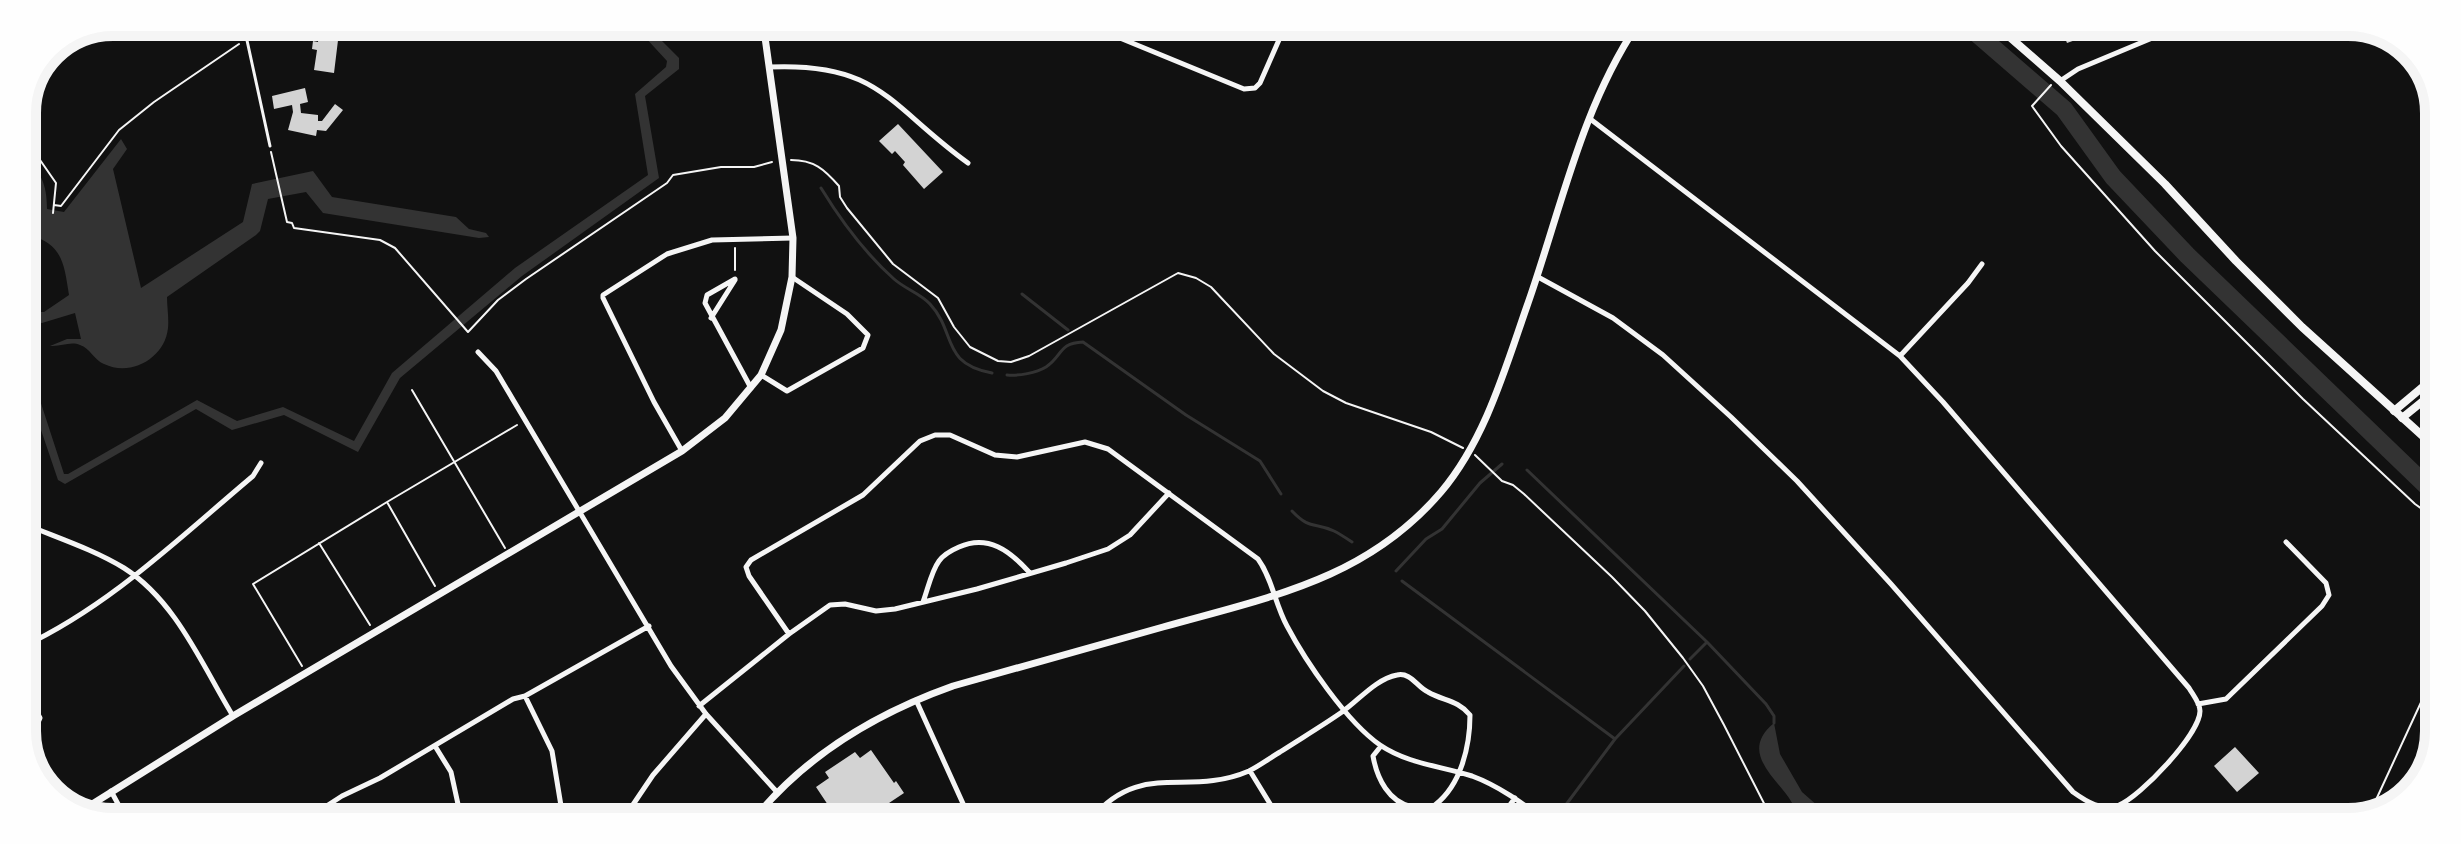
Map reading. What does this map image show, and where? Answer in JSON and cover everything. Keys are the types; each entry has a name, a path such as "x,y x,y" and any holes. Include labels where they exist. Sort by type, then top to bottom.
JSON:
{"main road":[{"path":"2007,36 2165,184 2302,327 2425,438"},
{"path":"2398,415 2425,389"},
{"path":"2398,415 2425,399"}],"street":[{"path":"90,805 233,716 682,451 725,418 761,375 774,351 792,277 793,238 765,36"},
{"path":"1115,36 1244,89 1255,88 1260,83 1281,36"},
{"path":"763,808 776,791 847,737 915,699 1274,596 1329,577 1374,552 1416,518 1442,490 1469,451 1499,386 1589,118 1605,79 1630,36"},
{"path":"2055,83 2078,69 2157,36"},
{"path":"769,67 800,65 825,68 860,78 896,101 968,163"},
{"path":"1538,277 1613,318 1663,355 1731,417 1797,481 2073,792 2091,805 2121,805 2157,774 2186,743 2200,713 2198,704 2162,655 1900,356 1589,118"},
{"path":"682,451 654,402 603,295 667,254 712,240 793,238"},
{"path":"1900,356 1982,264"},
{"path":"761,375 787,391 863,348 868,335 847,314 792,277"},
{"path":"711,318 735,279"},
{"path":"735,279 707,295 705,303 751,388"},
{"path":"478,352 496,371 671,666 699,706 776,791"},
{"path":"789,634 746,567 751,560 863,495 920,441 935,435 950,435 995,455 1017,457 1085,442 1096,443 1258,559 1265,569 1287,626 1343,711 1381,746 1411,761 1459,772 1490,784 1529,808"},
{"path":"36,640 58,630 135,576 253,476 261,463"},
{"path":"699,706 830,605 845,604 876,611 922,603 1004,582 1108,549 1130,535 1169,493"},
{"path":"36,529 135,576 168,608 233,716"},
{"path":"922,603 938,562 947,553 971,543 984,542 1000,547 1016,558 1029,573"},
{"path":"2198,704 2226,699 2322,606 2329,595 2326,583 2286,542"},
{"path":"323,808 513,699 525,696 649,626"},
{"path":"1102,808 1117,794 1131,787 1158,782 1207,782 1250,771 1343,711 1368,690 1397,675 1407,675 1427,692 1462,706 1470,715 1470,735 1459,772 1451,788 1428,808"},
{"path":"525,696 552,751 561,808"},
{"path":"915,699 965,808"},
{"path":"631,808 653,775 706,714"},
{"path":"435,746 451,772 459,808"},
{"path":"1381,746 1373,756 1375,768 1391,796 1399,804 1415,808"},
{"path":"1250,771 1273,808"},
{"path":"111,791 120,808"},
{"path":"1508,808 1515,798"}],"lane":[{"path":"245,36 270,146"}],"path":[{"path":"36,154 56,183 54,209 61,206 112,137 130,120 246,39"},
{"path":"2055,83 2032,106 2061,146 2125,219 2303,399 2425,511"},
{"path":"270,146 287,222 292,223 294,228 380,240 395,248 468,332 498,300 667,183 673,175 721,167 754,167 783,160 810,161 823,168 839,186 840,197 847,208 893,264 938,298 959,335 970,347 998,361 1011,362 1029,356 1178,273 1196,278 1211,287 1274,354 1323,391 1346,403 1431,432 1469,451 1496,476 1524,494 1645,611 1686,661 1724,725 1766,808"},
{"path":"735,238 735,279"},
{"path":"412,390 508,553"},
{"path":"307,674 253,584 453,460 526,420"},
{"path":"387,502 440,595"},
{"path":"319,543 374,633"},
{"path":"2375,803 2425,694"}],"shaded area":[{"path":"644,36 657,36 679,58 679,69 645,96 659,178 522,276 400,378 358,452 284,415 232,430 196,409 65,484 58,480 36,415 36,388 64,474 197,400 237,421 283,407 354,441 392,373 515,268 648,175 635,94 666,67 667,61"},
{"path":"121,139 127,149 113,169 141,288 243,222 252,184 313,171 332,197 456,217 469,229 486,233 489,237 479,238 323,213 306,192 268,199 260,231 256,235 167,297 168,328 161,348 145,362 125,368 101,362 80,345 50,346 67,339 81,339 75,313 36,322 36,312 44,312 69,295 60,257 49,244 36,238 36,204 39,196 36,170 46,192 47,209 64,212"},
{"path":"1774,723 1780,754 1802,792 1820,808 1794,808 1763,762 1760,743 1764,733"}],"building":[{"path":"319,36 339,36 334,73 314,70 317,50 312,49 313,41 318,42"},
{"path":"2064,36 2080,36 2081,38 2067,43"},
{"path":"305,88 308,102 300,104 301,113 318,115 318,121 322,121 335,104 343,110 326,131 317,130 316,136 288,130 292,105 274,109 272,96"},
{"path":"898,124 943,172 924,189 895,151 892,154 879,141"},
{"path":"2235,747 2259,773 2237,792 2214,766"},
{"path":"871,750 904,793 883,808 824,808 828,805 816,787 829,778 825,772 855,752 860,758"}],"waterway":[{"path":"1980,36 2064,109 2113,177 2187,255 2425,484"},
{"path":"821,188 874,259 898,282 930,304 964,362 992,373"},
{"path":"1022,294 1068,330"},
{"path":"1007,375 1042,369 1065,347 1083,342 1186,415 1260,461 1281,494"},
{"path":"1396,571 1426,539 1442,529 1480,483 1502,464"},
{"path":"1527,470 1707,642 1766,704 1774,716 1774,723"},
{"path":"1292,511 1308,523 1334,531 1352,542"},
{"path":"1402,581 1615,739"},
{"path":"1690,659 1707,642"},
{"path":"1563,808 1615,739 1684,666"}]}
